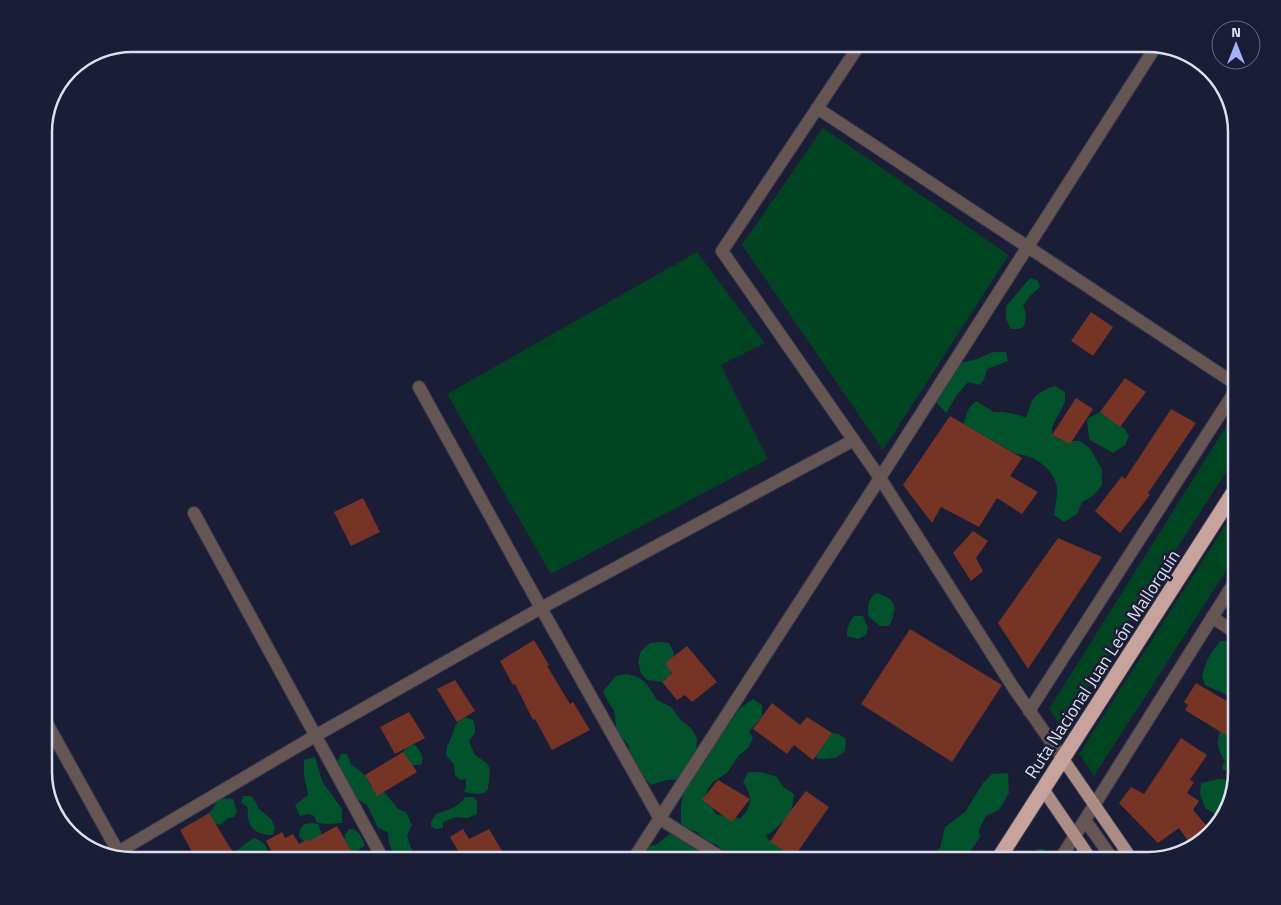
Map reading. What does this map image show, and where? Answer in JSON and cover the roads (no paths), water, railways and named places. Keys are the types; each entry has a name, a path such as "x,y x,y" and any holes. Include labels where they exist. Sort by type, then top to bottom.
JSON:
{"highway":[{"name":"Ruta Nacional Juan León Mallorquín","path":"1003,852 1228,501"}],"main road":[{"path":"1063,760 1127,852"},
{"path":"1043,789 1086,852"}],"street":[{"path":"855,52 722,250 880,478 1029,711 1063,760"},
{"path":"638,852 1152,52"},
{"path":"817,108 1228,380"},
{"path":"419,387 660,819 713,852"},
{"path":"1029,711 1228,400"},
{"path":"122,852 315,736 541,608 854,440"},
{"path":"194,514 379,852"},
{"path":"1065,852 1228,592"},
{"path":"1212,617 1228,628"},
{"path":"53,735 114,850"},
{"path":"1085,820 1108,852"}]}
